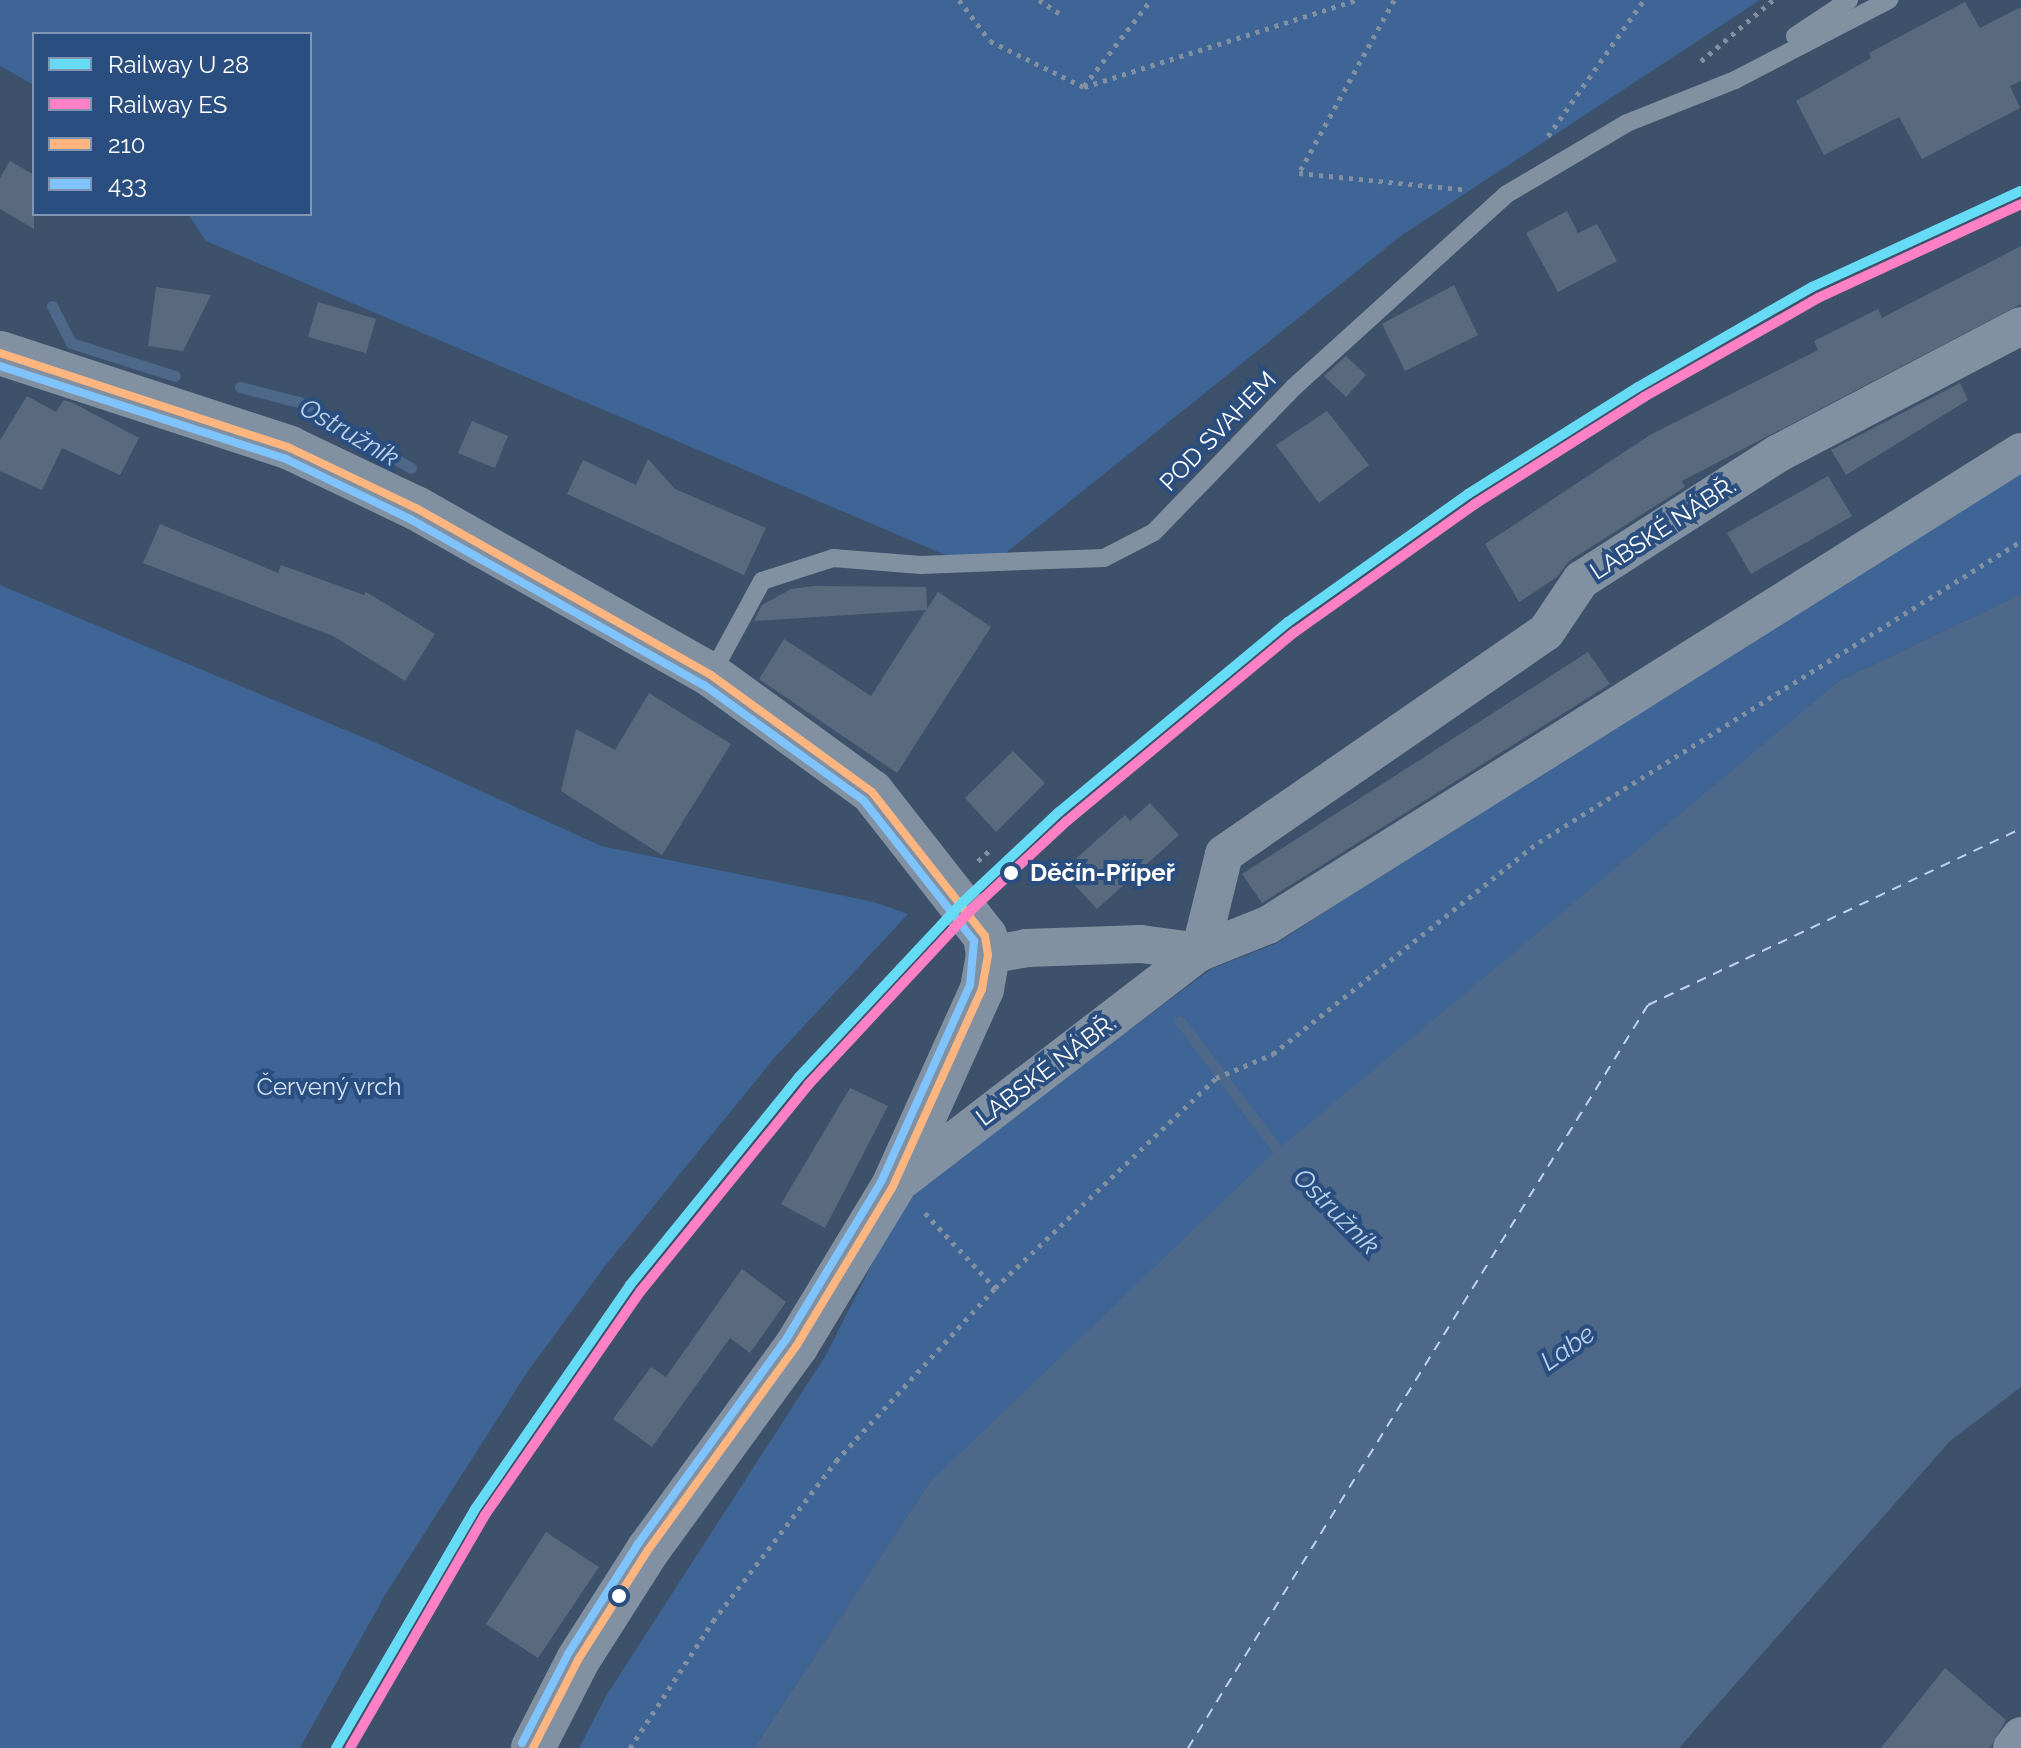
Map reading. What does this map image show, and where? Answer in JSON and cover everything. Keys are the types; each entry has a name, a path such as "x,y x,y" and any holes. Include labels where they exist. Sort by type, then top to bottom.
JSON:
{"street":[{"name":"LABSKÉ NÁBŘ.","path":"1200,952 1224,854 1546,632 1581,580 1779,453 2021,326"},
{"path":"0,353 290,448 416,508 711,675 872,792 976,919 988,955"},
{"name":"LABSKÉ NÁBŘ.","path":"892,1188 1200,952 1268,925 2021,452"},
{"name":"LABSKÉ NÁBŘ.","path":"533,1748 578,1660 648,1550 797,1345 892,1188 968,1024 988,955 1026,948 1141,944 1200,952"},
{"path":"2012,1748 2021,1736"}],"lane":[{"name":"POD SVAHEM","path":"1735,80 1849,0"},
{"name":"POD SVAHEM","path":"711,675 762,581 833,558 921,565 1104,558 1154,532 1294,387 1507,194 1627,123 1735,80 1889,0"}],"path":[{"path":"959,0 990,41 1084,87 1357,0"},
{"path":"1039,0 1059,13"},
{"path":"1084,87 1151,0"},
{"path":"1394,0 1299,173 1507,194"},
{"path":"1544,142 1644,0"},
{"path":"630,1748 713,1621 836,1461 995,1288 1216,1078 1273,1054 1539,842 2021,541"},
{"path":"935,1221 995,1288"}],"green space":[{"path":"0,0 1760,0 1402,235 983,571 206,241 189,216 312,216 312,32 32,32 32,84 0,66"},
{"path":"2021,473 2021,594 1839,681 930,1482 754,1748 579,1748 606,1696 826,1355 907,1195 1211,969 1277,943 1754,632"},
{"name":"Červený vrch","path":"0,585 374,742 601,846 874,902 908,914 775,1057 605,1266 528,1371 385,1595 300,1748 0,1748"}],"water":[{"name":"Labe","path":"2021,594 2021,1387 1950,1441 1679,1748 754,1748 930,1482 1268,1158 1839,681"}],"building":[{"path":"1965,2 1980,28 2021,7 2021,81 2010,86 2020,108 1922,159 1899,117 1824,155 1796,101 1871,58 1869,53"},
{"path":"10,161 32,174 34,229 0,209 0,178"},
{"path":"1567,211 1578,233 1597,224 1617,261 1558,292 1526,233"},
{"path":"2021,246 2021,304 1682,481 1685,487 1569,561 1557,577 1519,602 1485,544 1650,435 1818,350 1814,341 1878,309 1882,318"},
{"path":"1454,285 1478,335 1405,371 1382,324"},
{"path":"156,287 211,295 183,351 148,346"},
{"path":"318,302 376,319 366,353 308,337"},
{"path":"1346,356 1366,375 1346,397 1324,376"},
{"path":"1960,383 1968,400 1846,475 1831,450"},
{"path":"27,396 56,412 64,400 73,403 139,438 120,475 62,448 42,490 0,471 0,440"},
{"path":"1327,411 1369,465 1319,503 1276,445"},
{"path":"472,421 508,436 495,468 458,453"},
{"path":"648,459 675,489 766,528 744,575 567,494 583,460 636,485"},
{"path":"1828,476 1852,516 1751,574 1727,533"},
{"path":"160,524 278,573 281,565 364,595 366,592 435,634 405,681 333,636 143,563"},
{"path":"813,586 926,587 927,609 938,592 991,627 897,773 759,679 784,639 871,696 926,610 754,621 762,605 791,589"},
{"path":"1588,652 1610,684 1262,903 1242,874"},
{"path":"649,693 731,744 662,855 561,791 576,729 615,750"},
{"path":"1013,751 1045,783 996,832 965,798"},
{"path":"1150,803 1179,835 1097,909 1062,871 1125,815 1130,821"},
{"path":"850,1088 888,1106 825,1228 781,1204"},
{"path":"742,1269 786,1302 750,1353 730,1338 652,1447 613,1419 651,1367 666,1377"},
{"path":"546,1532 599,1567 538,1658 486,1624"},
{"path":"1945,1668 2006,1720 1990,1748 1881,1748"}],"waterway":[{"name":"Ostružník","path":"52,306 71,343 175,376"},
{"name":"Ostružník","path":"240,387 299,402 411,468"},
{"name":"Ostružník","path":"1180,1021 1286,1161"}],"ferry route":[{"path":"1188,1748 1648,1005 2021,829"}],"transit line":[{"path":"336,1748 475,1509 630,1285 799,1077 962,903 1059,812 1288,622 1468,494 1638,387 1812,287 2021,191"},
{"name":"210","path":"0,353 290,448 416,508 711,675 872,792 985,936 988,955 982,989 892,1188 797,1345 648,1550 578,1660 533,1748"},
{"name":"433","path":"0,366 286,459 410,519 704,685 864,801 974,941 970,985 881,1182 787,1338 638,1544 568,1654 522,1743"}],"rail line":[{"name":"ES","path":"350,1748 485,1515 640,1292 808,1085 970,911 1067,821 1295,632 1475,504 1644,397 1818,298 2021,204"}],"place":[{"name":"Děčín-Přípeř","path":"1011,873"}]}
